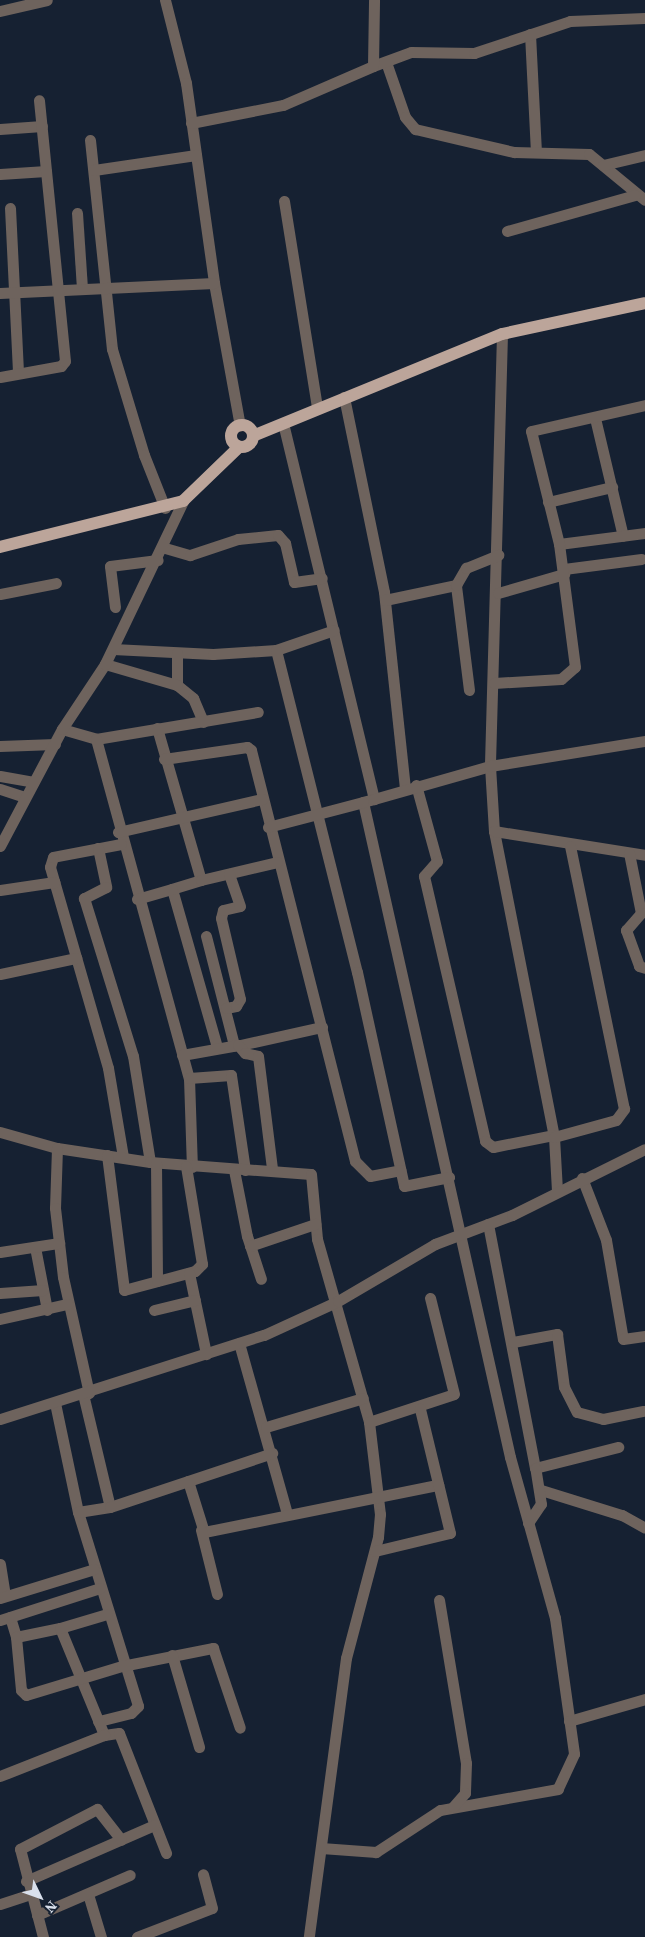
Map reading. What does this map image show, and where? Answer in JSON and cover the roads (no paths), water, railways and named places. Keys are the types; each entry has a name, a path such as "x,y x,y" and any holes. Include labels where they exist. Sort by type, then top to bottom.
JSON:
{"main road":[{"path":"0,547 165,508 183,501 240,447 247,446 253,436 316,408 502,334 645,303"},
{"path":"240,447 232,436 240,426 249,428 253,436"}],"street":[{"path":"0,11 47,0"},
{"path":"164,0 191,122 214,283 240,426"},
{"path":"373,66 374,0"},
{"path":"191,122 283,105 373,66 411,52 474,53 570,21 645,18"},
{"path":"530,34 536,152"},
{"path":"386,62 405,118 415,129 514,152 589,154 640,197"},
{"path":"0,377 64,363 59,289 39,100"},
{"path":"0,129 42,126"},
{"path":"90,140 112,349 144,455 165,508"},
{"path":"94,170 196,155"},
{"path":"604,165 645,155"},
{"path":"0,174 46,171"},
{"path":"507,231 640,197"},
{"path":"284,201 316,408"},
{"path":"10,208 18,373"},
{"path":"76,213 82,288"},
{"path":"0,293 214,283"},
{"path":"502,334 498,593 490,766 494,831 554,1136 557,1191"},
{"path":"344,397 385,600 410,786 437,861 424,876 485,1141 493,1147 554,1136 616,1120 624,1108 570,846"},
{"path":"494,683 561,679 570,675 576,653 559,544 531,432 645,405"},
{"path":"595,418 623,536"},
{"path":"283,423 334,630 368,800 449,1177 528,1523 555,1618 574,1754 558,1789 440,1810 376,1852 321,1848"},
{"path":"548,502 612,487"},
{"path":"0,846 62,729 113,649 165,548 183,501"},
{"path":"559,544 645,533"},
{"path":"165,548 190,555 238,539 278,535 285,544 294,582 322,578"},
{"path":"469,690 456,585 466,568 499,555"},
{"path":"498,593 564,572 641,559"},
{"path":"115,607 110,566 158,560"},
{"path":"0,594 56,584"},
{"path":"385,600 456,585"},
{"path":"113,649 177,653 276,650 334,630"},
{"path":"276,650 318,814 400,1170 408,1188 449,1177"},
{"path":"177,653 177,685"},
{"path":"105,664 177,685 193,698 203,722"},
{"path":"62,729 96,739 258,712"},
{"path":"157,728 164,759 201,880"},
{"path":"96,739 120,838 189,1078 189,1167 202,1264 189,1272 157,1281 120,1287 107,1155"},
{"path":"268,827 368,800 410,786 490,766 645,741"},
{"path":"0,746 55,744"},
{"path":"164,759 247,747 357,1166 373,1177 400,1170"},
{"path":"0,776 34,782"},
{"path":"0,789 25,797"},
{"path":"123,1157 108,1068 50,867 53,857 98,848 120,838 182,818 262,799"},
{"path":"494,831 570,846 645,855"},
{"path":"98,848 107,884 84,898 135,1064 153,1162 157,1281"},
{"path":"629,853 641,913 626,930 639,966 645,968"},
{"path":"137,899 201,880 276,862"},
{"path":"226,1008 236,1006 240,999 221,918 223,910 240,906 229,874"},
{"path":"0,890 54,882"},
{"path":"172,889 217,1047"},
{"path":"206,936 237,1045 245,1053 259,1059 272,1168"},
{"path":"0,974 76,958"},
{"path":"182,1055 322,1027"},
{"path":"189,1078 231,1074 240,1170 250,1246 261,1279"},
{"path":"0,1132 57,1148 189,1167 240,1170 272,1168 311,1174 315,1224 338,1301 370,1422 379,1494 375,1551 346,1658 308,1937"},
{"path":"57,1148 59,1243 67,1304 110,1507"},
{"path":"0,1419 240,1343 338,1301 435,1244 488,1224 582,1178 645,1150"},
{"path":"582,1178 606,1240 623,1339 645,1336"},
{"path":"250,1246 315,1224"},
{"path":"488,1224 513,1342 535,1468 541,1490 541,1504 528,1523"},
{"path":"0,1252 59,1243"},
{"path":"35,1247 48,1310"},
{"path":"189,1272 206,1354"},
{"path":"0,1293 43,1290"},
{"path":"370,1422 420,1409 451,1397 456,1390 430,1298"},
{"path":"154,1310 195,1300"},
{"path":"0,1319 48,1310 67,1304"},
{"path":"513,1342 557,1334 564,1387 578,1412 592,1412 604,1419 643,1411"},
{"path":"240,1343 266,1428 287,1514"},
{"path":"266,1428 363,1398"},
{"path":"55,1403 78,1512 122,1666 138,1706 130,1714 98,1721"},
{"path":"375,1551 449,1536 420,1409"},
{"path":"535,1468 618,1447"},
{"path":"78,1512 110,1507 272,1453"},
{"path":"188,1481 217,1594"},
{"path":"201,1530 379,1494 438,1485"},
{"path":"541,1490 622,1515 645,1528"},
{"path":"0,1564 2,1597 94,1569"},
{"path":"100,1588 5,1618 16,1637 24,1694 82,1681 122,1666 213,1648 240,1728"},
{"path":"439,1600 466,1763 466,1793 453,1807"},
{"path":"16,1637 60,1628 108,1614"},
{"path":"60,1628 104,1736"},
{"path":"172,1655 199,1747"},
{"path":"569,1721 645,1699"},
{"path":"0,1776 104,1736 119,1733 166,1853"},
{"path":"43,1937 18,1854 22,1846 97,1810 121,1840"},
{"path":"26,1881 154,1825"},
{"path":"137,1937 212,1908 203,1874"},
{"path":"37,1915 130,1875"},
{"path":"0,1904 30,1894"},
{"path":"88,1894 101,1937"}]}
